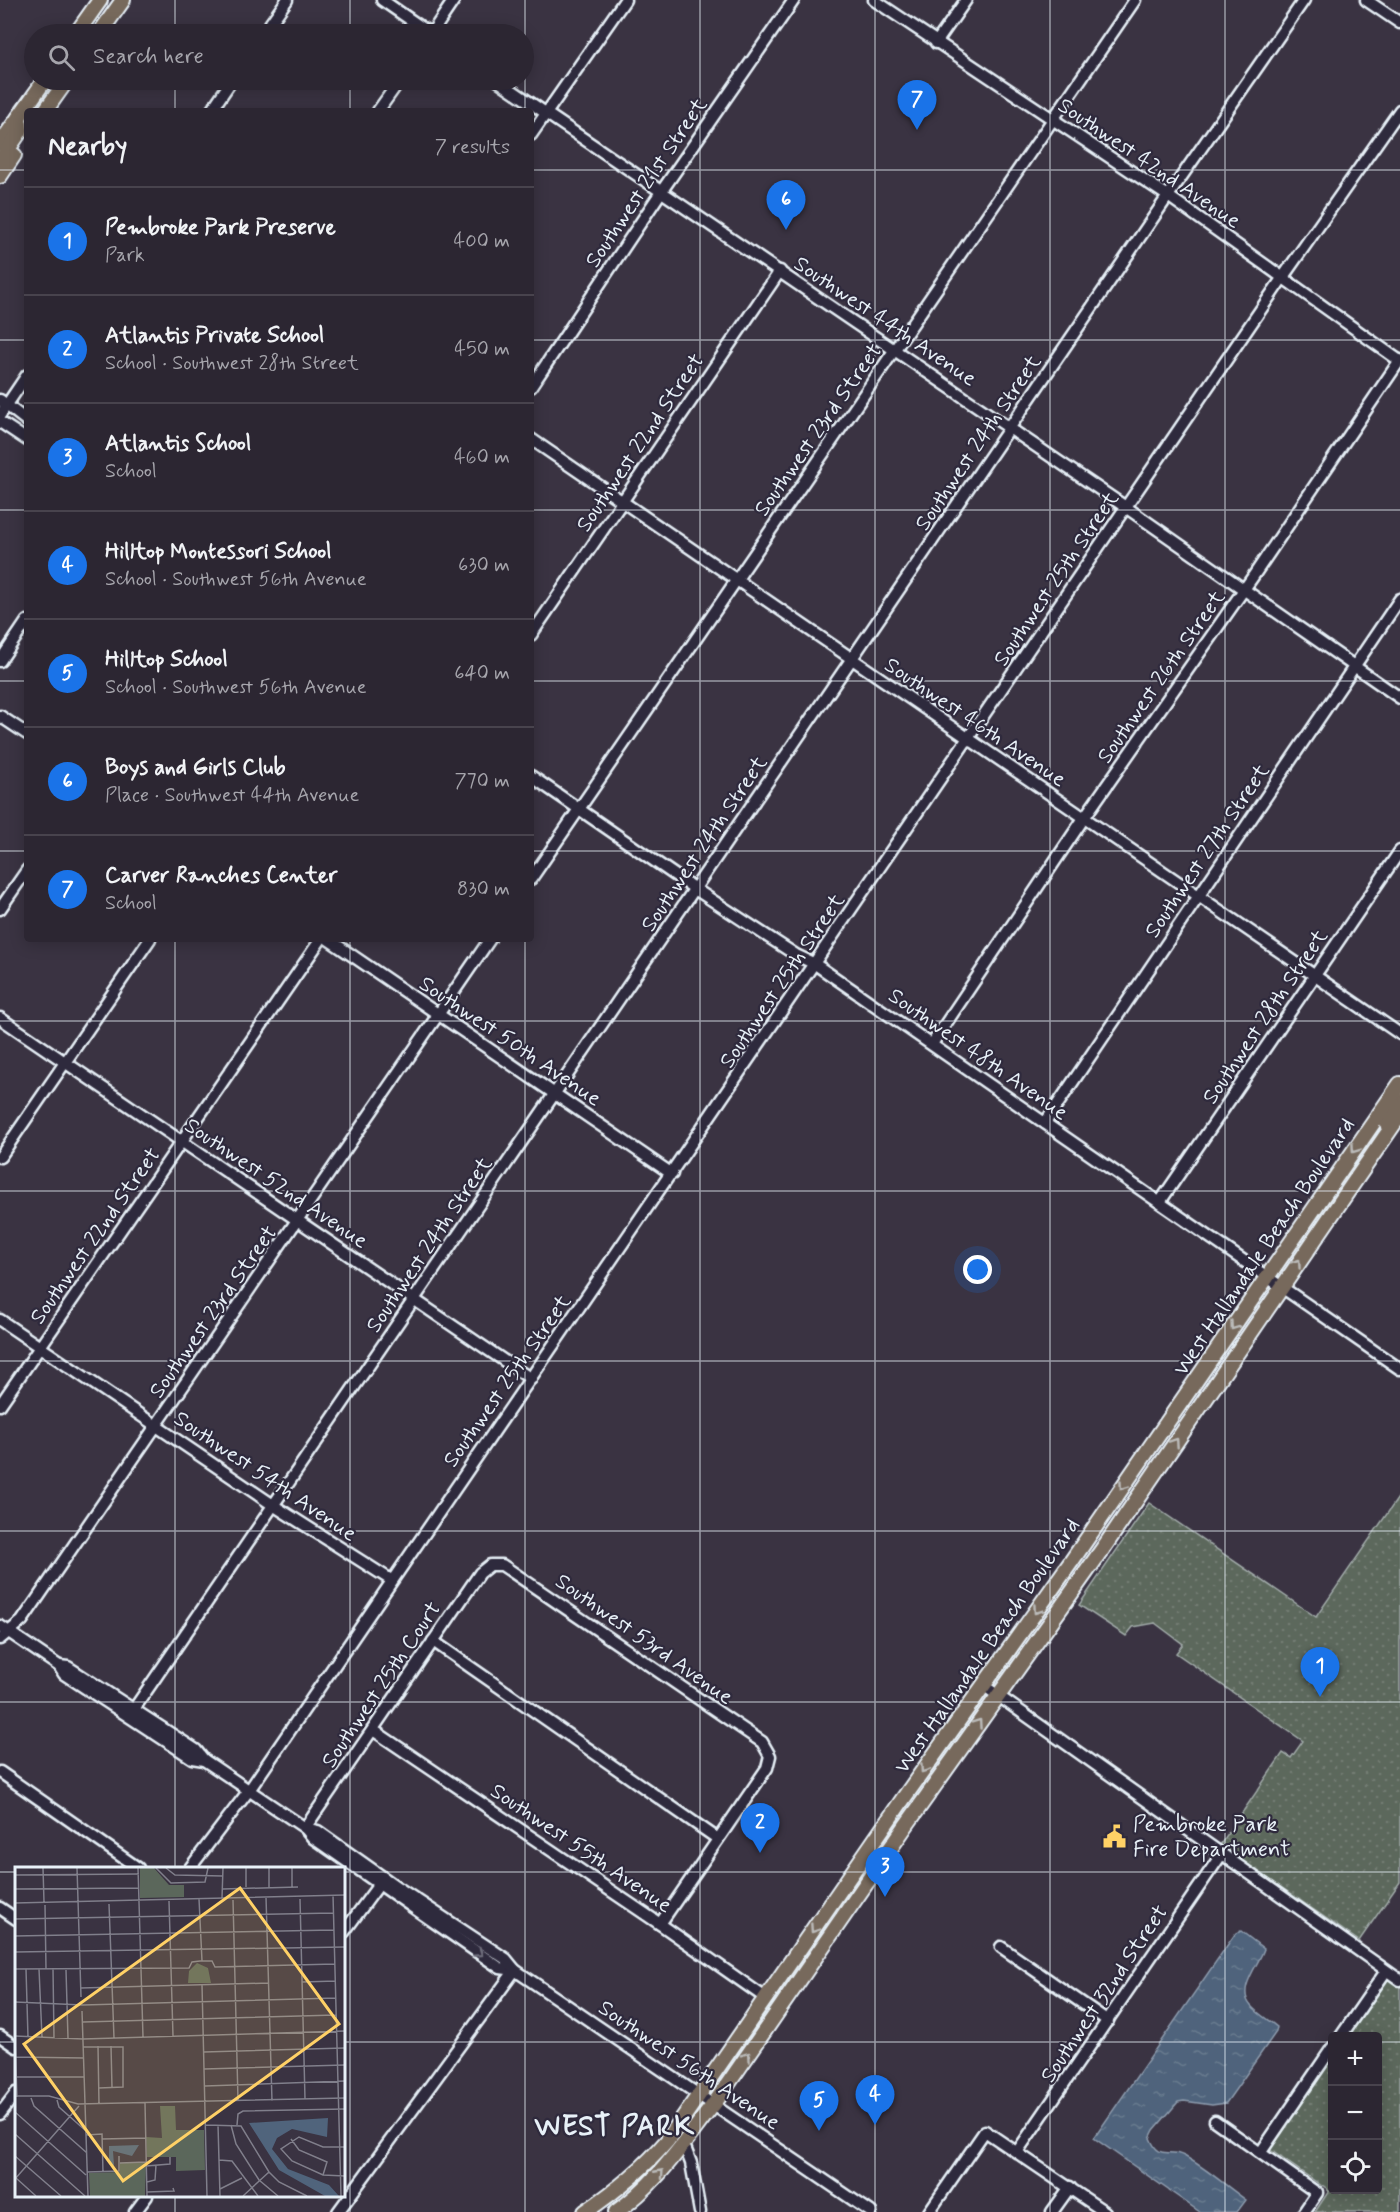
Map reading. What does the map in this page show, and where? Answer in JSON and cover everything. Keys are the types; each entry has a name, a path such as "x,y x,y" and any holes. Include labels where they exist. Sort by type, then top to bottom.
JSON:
{"main road":[{"path":"83,24 101,0"},
{"path":"89,24 101,0"},
{"path":"106,24 123,0"},
{"path":"25,108 38,90"},
{"path":"48,108 49,90"},
{"path":"49,108 61,90"},
{"path":"0,144 24,110"},
{"path":"0,161 21,130 19,117"},
{"path":"0,176 24,141"},
{"name":"West Hallandale Beach Boulevard","path":"585,2212 612,2194 645,2166 667,2141 903,1799 1071,1562 1400,1084"},
{"path":"1379,1146 1384,1125 1400,1101"},
{"name":"West Hallandale Beach Boulevard","path":"616,2212 657,2177 714,2104 1104,1547 1400,1115"},
{"path":"1071,1562 1092,1555 1104,1547"}],"street":[{"path":"270,24 287,0"},
{"path":"382,0 417,24"},
{"path":"438,24 454,0"},
{"path":"534,131 626,0"},
{"name":"Southwest 21st Street","path":"534,382 661,192 794,0"},
{"name":"Southwest 42nd Avenue","path":"874,0 1168,196 1400,360"},
{"path":"936,43 966,0"},
{"name":"Southwest 23rd Street","path":"534,875 1135,0"},
{"name":"Southwest 24th Street","path":"134,1709 1304,0"},
{"path":"1366,0 1400,23"},
{"path":"212,108 225,90"},
{"path":"380,108 393,90"},
{"name":"Southwest 44th Avenue","path":"512,90 1127,508 1400,698"},
{"name":"Southwest 25th Street","path":"192,1867 250,1789 1283,277 1400,110"},
{"name":"Southwest 22nd Street","path":"534,631 780,271"},
{"name":"Southwest 26th Street","path":"932,1044 1084,818 1400,360"},
{"path":"0,415 3,402 24,378"},
{"path":"3,402 24,419"},
{"path":"0,422 24,438"},
{"name":"Southwest 46th Avenue","path":"534,440 1400,1034"},
{"name":"Southwest 27th Street","path":"1045,1123 1400,599"},
{"path":"0,661 24,625"},
{"path":"0,716 24,732"},
{"name":"Southwest 48th Avenue","path":"534,778 696,889 796,955 815,964 1400,1369"},
{"name":"Southwest 28th Street","path":"1160,1202 1400,851"},
{"path":"0,909 24,874"},
{"path":"0,1157 148,942"},
{"name":"Southwest 22nd Street","path":"0,1405 319,942"},
{"name":"Southwest 50th Avenue","path":"332,942 672,1174"},
{"name":"Southwest 23rd Street","path":"0,1639 22,1622 488,942"},
{"name":"Southwest 52nd Avenue","path":"0,1018 531,1379"},
{"name":"Southwest 54th Avenue","path":"0,1320 273,1505 391,1580"},
{"name":"Southwest 25th Court","path":"305,1828 480,1573 490,1565"},
{"name":"Southwest 53rd Avenue","path":"490,1565 502,1565 510,1569 762,1742 770,1756 767,1768 718,1839"},
{"name":"Southwest 56th Avenue","path":"0,1626 59,1666 64,1674 192,1758 204,1760"},
{"path":"433,1641 718,1839 660,1924"},
{"name":"Southwest 56th Avenue","path":"59,1666 68,1667 134,1709 196,1750 204,1760 305,1828 318,1831 382,1880 506,1959 515,1970 872,2212"},
{"path":"984,1685 1400,1980"},
{"name":"Southwest 55th Avenue","path":"374,1730 767,1999"},
{"path":"0,1772 135,1867"},
{"name":"Southwest 32nd Street","path":"1017,2152 1221,1855"},
{"path":"345,1931 382,1880"},
{"path":"0,1908 15,1918"},
{"path":"1001,1947 1108,2021"},
{"path":"338,2212 515,1970"},
{"path":"1344,2032 1386,1971"},
{"path":"0,2036 15,2046"},
{"path":"1261,2152 1328,2054"},
{"path":"0,2114 15,2094"},
{"path":"1215,2121 1317,2193 1304,2212"},
{"path":"929,2212 985,2131 1105,2212"},
{"path":"684,2145 691,2163 700,2212"},
{"path":"1052,2212 1070,2187"},
{"path":"135,2212 146,2197"}],"green space":[{"path":"1400,1495 1400,1882 1359,1941 1220,1845 1283,1753 1291,1758 1303,1741 1176,1653 1183,1644 1155,1623 1133,1627 1126,1636 1079,1605 1149,1503 1316,1617"},
{"path":"1385,1974 1400,1984 1400,2212 1315,2212 1328,2192 1382,2194 1382,2032 1345,2032"},
{"path":"1328,2056 1328,2190 1266,2147"}],"water":[{"path":"1241,1931 1264,1949 1247,1985 1247,1999 1254,2009 1277,2027 1276,2032 1226,2103 1212,2105 1178,2102 1150,2138 1157,2150 1184,2156 1246,2200 1237,2212 1200,2212 1094,2138 1235,1934"}],"place":[{"name":"Carver Ranches Center","path":"917,130"},
{"name":"Boys and Girls Club","path":"786,230"},
{"name":"Pembroke Park Preserve","path":"1320,1697"},
{"name":"Pembroke Park Fire Department","path":"1115,1836"},
{"name":"Atlantis Private School","path":"760,1853"},
{"name":"Atlantis School","path":"885,1897"},
{"name":"Hilltop Montessori School","path":"875,2125"},
{"name":"Hilltop School","path":"819,2131"}],"district":[{"name":"WEST PARK","path":"615,2125"}]}
